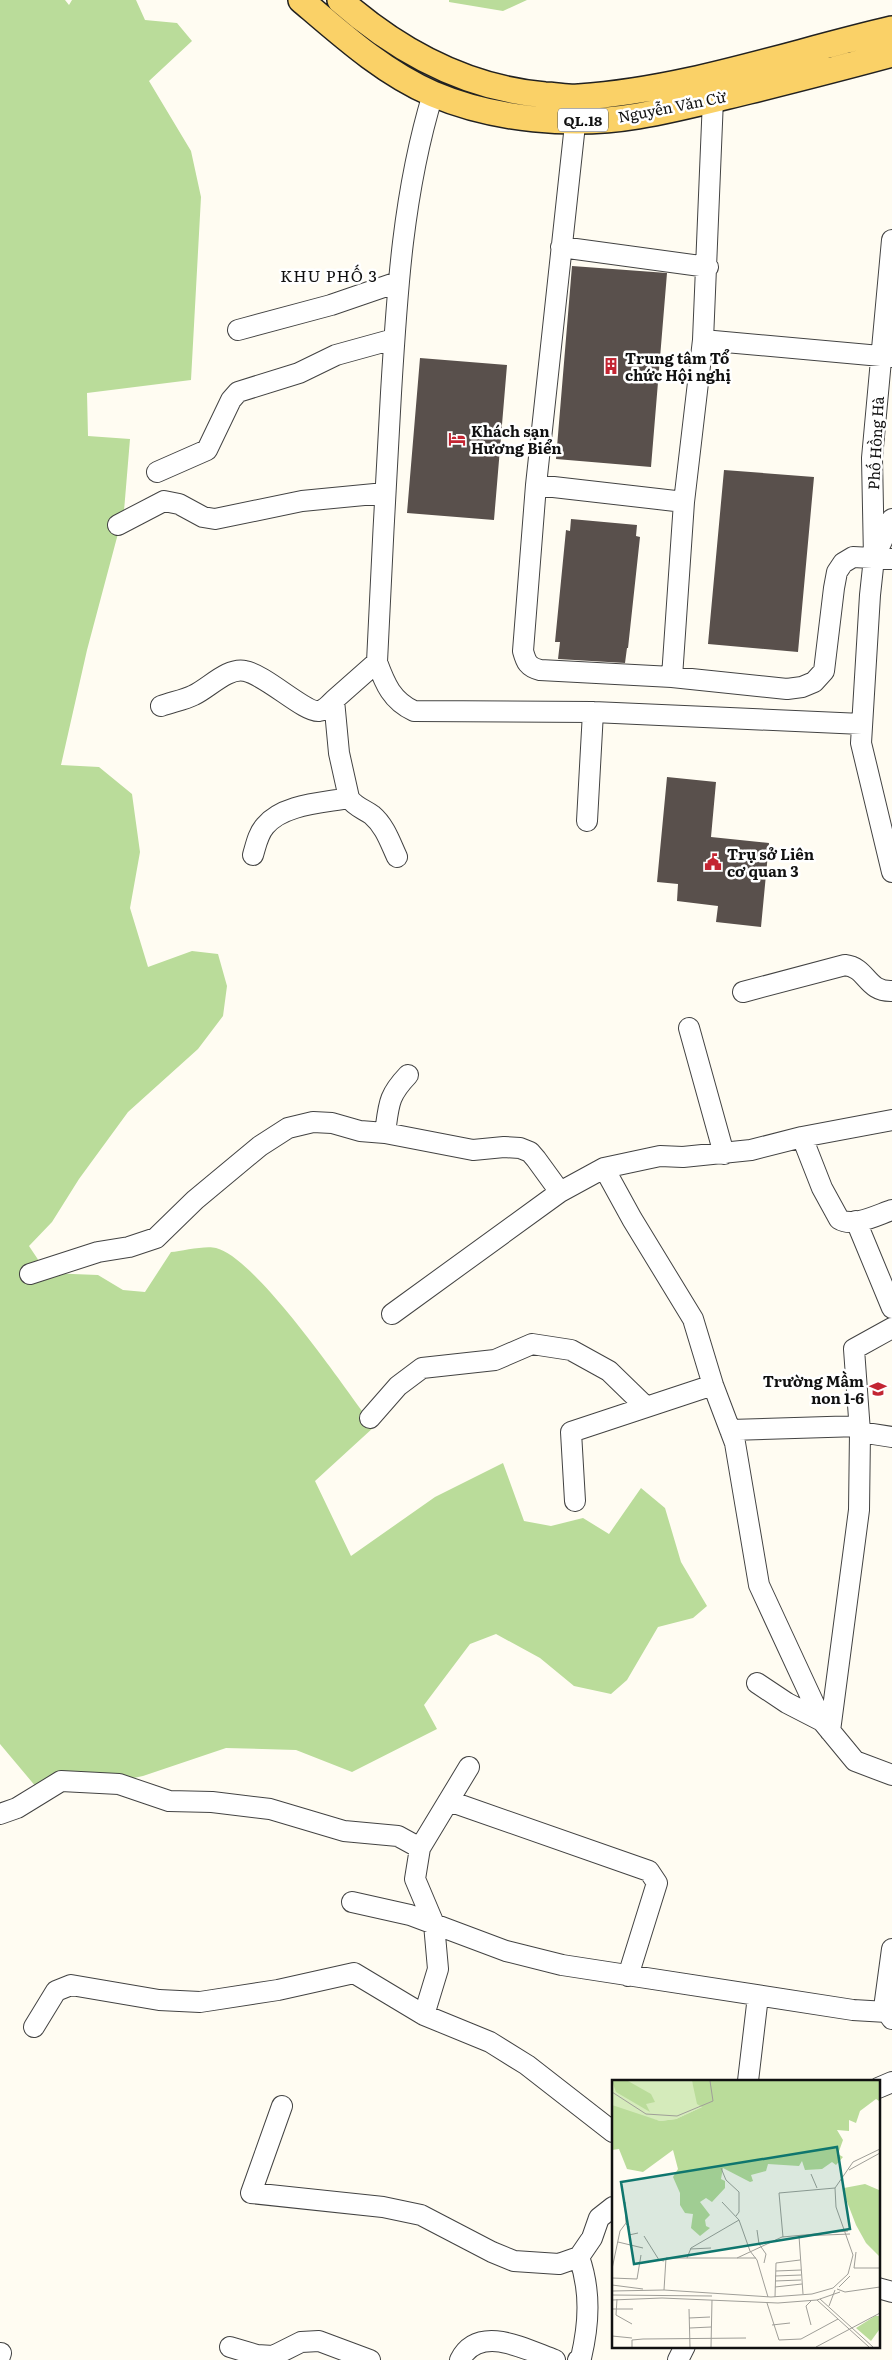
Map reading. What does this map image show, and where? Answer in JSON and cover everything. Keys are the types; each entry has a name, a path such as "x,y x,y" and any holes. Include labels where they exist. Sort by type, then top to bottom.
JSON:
{"main road":[{"name":"Nguyễn Văn Cừ","path":"301,0 390,71 433,94 480,111 520,118 577,109 661,86 892,29"},
{"name":"Nguyễn Văn Cừ","path":"340,0 408,52 461,76 495,88 577,109 636,117 892,54"}],"street":[{"path":"433,94 422,129 407,203 394,339 378,662 391,694 403,706 414,711 593,712 862,724"},
{"path":"672,677 684,502 703,340 708,266 713,99"},
{"path":"577,109 536,485 523,651 526,662 532,668 540,670 672,677 787,689 802,687 814,682 824,672 837,572 843,562 854,558 883,558"},
{"name":"Phố Hồng Hà","path":"883,558 872,458 887,356 892,240"},
{"path":"561,247 708,266"},
{"path":"238,330 330,305 398,282"},
{"path":"157,472 207,450 231,400 238,392 290,376 336,355 394,339"},
{"path":"703,340 887,356"},
{"path":"536,485 684,502"},
{"path":"118,525 164,501 179,504 203,517 215,519 302,501 385,493"},
{"name":"Phố Hồng Hà","path":"892,519 883,558 870,596 862,724 863,756 892,872"},
{"path":"161,706 193,695 234,671 242,670 272,684 308,709 317,711 325,709 378,662"},
{"path":"334,700 339,753 349,798 353,804 371,815 383,826 397,857"},
{"path":"588,821 593,712"},
{"path":"253,855 265,824 278,816 294,809 349,798"},
{"path":"743,992 845,965 852,966 862,972 871,985 882,992 892,991"},
{"path":"689,1028 724,1154"},
{"path":"385,1133 394,1089 408,1075"},
{"path":"392,1314 560,1192 604,1168 660,1156 724,1154 751,1150 802,1137 892,1120"},
{"path":"30,1274 98,1252 129,1247 156,1238 194,1200 260,1146 288,1128 313,1122 332,1123 360,1131 385,1133 473,1150 504,1147 520,1148 530,1152 560,1192"},
{"path":"802,1137 822,1188 834,1212 843,1222 856,1221 892,1210"},
{"path":"604,1168 692,1319 712,1384 735,1443 759,1585 826,1726 855,1761 892,1775"},
{"path":"856,1221 892,1308"},
{"path":"826,1726 859,1510 860,1429 854,1349 892,1328"},
{"path":"370,1418 398,1386 422,1368 495,1360 532,1344 571,1350 609,1371 645,1406"},
{"path":"575,1501 571,1432 712,1384"},
{"path":"730,1430 860,1429 892,1437"},
{"path":"757,1683 826,1726"},
{"path":"424,2015 438,1969 434,1924 416,1879 420,1848 470,1767"},
{"path":"0,1814 17,1808 61,1781 118,1784 169,1801 212,1802 270,1809 344,1830 398,1836 420,1848"},
{"path":"449,1801 649,1871 657,1883 628,1976"},
{"path":"352,1902 410,1915 506,1951 562,1965 890,2015"},
{"path":"890,2015 884,2008 892,1949"},
{"path":"34,2026 56,1991 71,1985 159,2000 200,2002 278,1990 354,1973 424,2015 490,2042 519,2060 612,2131"},
{"path":"748,2080 758,1996"},
{"path":"880,2087 892,2082"},
{"path":"282,2106 251,2193 384,2207 421,2215 492,2252 514,2261 559,2264 579,2257 592,2238 600,2218 612,2208"},
{"path":"578,2360 581,2358 587,2333 588,2301 584,2271 579,2257"},
{"path":"460,2360 470,2347 486,2341 502,2340 555,2360"},
{"path":"230,2347 274,2356 301,2342 319,2341 370,2360"},
{"path":"678,2360 684,2348"}],"green space":[{"path":"0,0 65,0 69,5 72,0 136,0 145,20 177,23 192,41 149,81 191,151 201,197 191,380 87,393 88,436 130,439 124,511 87,650 61,765 99,767 132,794 140,852 130,908 148,967 192,951 218,954 227,986 223,1016 198,1049 128,1112 79,1179 52,1222 29,1246 47,1273 98,1275 123,1290 145,1292 171,1252 200,1248 216,1248 233,1257 254,1275 300,1327 374,1427 315,1481 351,1556 435,1497 503,1463 524,1521 551,1526 583,1518 609,1534 641,1488 665,1508 681,1562 707,1606 693,1618 658,1627 627,1680 611,1694 574,1686 540,1658 496,1634 470,1644 424,1705 437,1729 352,1772 296,1750 226,1748 143,1776 66,1792 42,1794 0,1744"},
{"path":"449,0 527,0 503,11 449,2"}],"building":[{"name":"Trung tâm Tổ chức Hội nghị","path":"572,266 667,273 651,467 556,459"},
{"name":"Khách sạn Hương Biển","path":"420,358 507,365 494,520 407,513"},
{"path":"724,470 814,477 798,652 708,644"},
{"path":"571,519 637,525 636,536 640,537 625,663 558,659 560,642 555,642 566,530 570,531"},
{"name":"Trụ sở Liên cơ quan 3","path":"667,777 716,782 711,837 769,843 761,927 716,922 718,906 677,901 678,884 657,882"}],"place":[{"name":"Trung tâm Tổ chức Hội nghị","path":"611,366"},
{"name":"Khách sạn Hương Biển","path":"457,439"},
{"name":"Trụ sở Liên cơ quan 3","path":"713,862"},
{"name":"Trường Mầm non 1-6","path":"878,1389"}],"district":[{"name":"KHU PHỐ 3","path":"329,275"}]}
